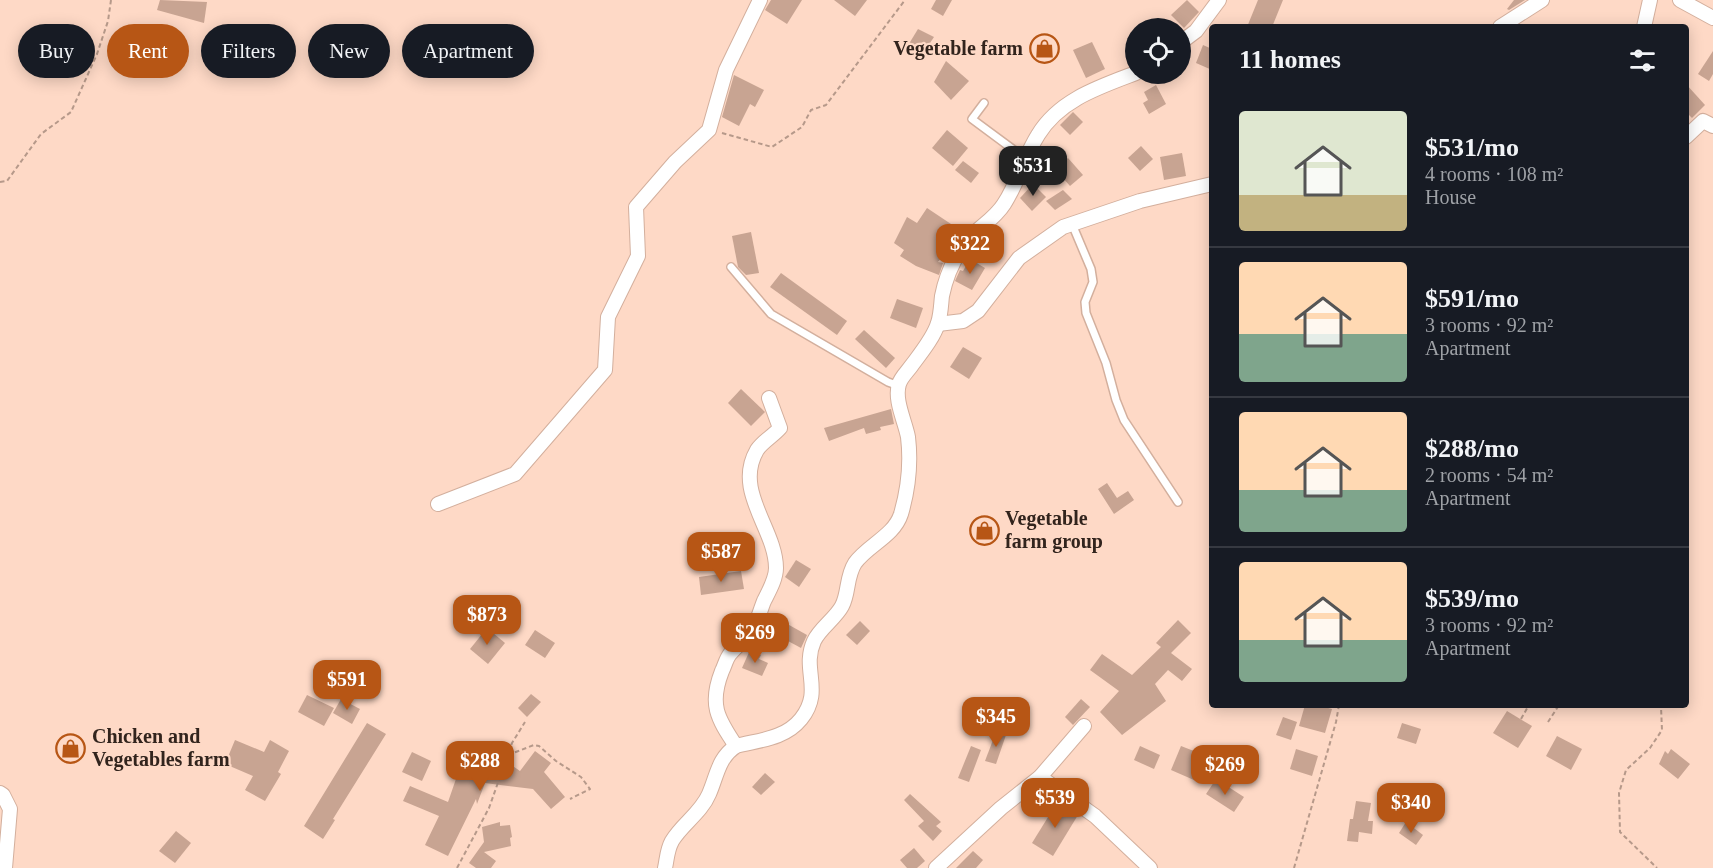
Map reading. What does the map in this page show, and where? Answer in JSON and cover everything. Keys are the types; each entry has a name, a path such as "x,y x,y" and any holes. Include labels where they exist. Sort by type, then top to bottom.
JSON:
{"street":[{"path":"438,504 515,474 605,370 608,317 638,256 636,207 675,162 709,130 726,70 760,0"},
{"path":"1191,35 1220,0"},
{"path":"1505,24 1542,0"},
{"path":"1645,24 1650,0"},
{"path":"1680,0 1713,18"},
{"path":"665,868 668,850 673,839 700,810 710,794 717,768 731,750 736,746 781,735 801,719 811,702 813,694 808,661 814,639 844,604 849,574 856,562 894,527 900,515 909,462 899,386 938,324 946,282 958,253 967,240 989,222 1003,206 1042,128 1059,111 1089,91 1125,77"},
{"path":"1689,134 1703,121 1713,126"},
{"path":"938,324 963,321 978,311 1019,258 1063,227 1140,201 1209,185"},
{"path":"736,746 723,727 716,709 715,688 729,655 753,630 777,569 772,542 755,507 751,480 752,461 759,448 780,428 769,398"},
{"path":"936,868 1001,808 1040,777 1084,726"},
{"path":"1040,777 1095,816 1150,868"},
{"path":"0,793 10,809 5,868"}],"lane":[{"path":"984,103 972,119 1026,159"},
{"path":"1072,224 1091,269 1093,282 1085,302 1086,313 1106,363 1116,400 1124,420 1178,502"},
{"path":"731,267 771,314 878,377 899,386"}],"path":[{"path":"0,182 7,181 41,134 70,112 98,54 108,21 111,0"},
{"path":"709,130 772,147 802,127 811,110 826,105 905,0"},
{"path":"1294,868 1338,708"},
{"path":"1521,719 1527,708"},
{"path":"1548,722 1557,708"},
{"path":"1657,868 1620,832 1619,793 1626,770 1650,748 1662,730 1661,708"},
{"path":"457,868 489,808 507,756 525,722"},
{"path":"507,756 534,745 539,746 556,761 581,777 590,789 570,800"}],"building":[{"path":"160,0 207,2 204,23 157,10"},
{"path":"771,0 802,0 787,24 765,10"},
{"path":"834,0 867,0 855,16"},
{"path":"936,0 952,0 943,16 931,9"},
{"path":"1187,0 1199,12 1191,21 1191,18 1174,18 1171,15"},
{"path":"1258,0 1283,0 1273,24 1248,24"},
{"path":"1514,0 1525,0 1507,9"},
{"path":"918,29 934,37 922,55 907,47"},
{"path":"1092,42 1105,69 1086,78 1073,50"},
{"path":"1203,45 1209,48 1209,69 1196,63"},
{"path":"1713,51 1713,74 1709,81 1698,74"},
{"path":"946,61 969,81 951,100 934,82"},
{"path":"734,75 764,90 755,107 750,104 739,126 722,117"},
{"path":"1156,85 1166,104 1149,114 1143,103 1148,100 1144,92"},
{"path":"1689,87 1705,105 1692,118 1689,115"},
{"path":"1073,112 1083,122 1070,135 1060,125"},
{"path":"947,130 968,148 953,166 932,148"},
{"path":"1141,146 1153,159 1140,171 1128,158"},
{"path":"1182,153 1186,176 1164,180 1160,157"},
{"path":"1068,158 1083,175 1070,186 1055,169"},
{"path":"963,161 979,173 971,183 955,170"},
{"path":"1033,184 1046,197 1032,211 1020,198"},
{"path":"1063,190 1072,199 1055,210 1046,201"},
{"path":"927,208 957,228 948,242 951,244 938,262 943,263 939,275 916,266 900,256 904,250 894,243 907,217 917,223"},
{"path":"751,232 759,273 746,275 738,267 732,236"},
{"path":"970,259 985,268 972,290 955,281 960,270 963,271"},
{"path":"781,273 847,321 837,335 770,287"},
{"path":"897,299 923,308 916,328 890,318"},
{"path":"864,330 895,358 886,368 855,339"},
{"path":"963,347 982,358 969,379 950,367"},
{"path":"741,389 765,412 751,426 728,403"},
{"path":"891,409 894,424 880,427 881,430 866,434 864,428 829,441 824,428"},
{"path":"1107,483 1117,498 1128,491 1134,500 1114,514 1098,489"},
{"path":"796,560 811,569 799,587 785,577"},
{"path":"741,571 744,589 701,595 699,577"},
{"path":"1178,620 1191,633 1171,653 1192,669 1182,681 1168,670 1155,684 1166,701 1122,735 1100,712 1119,691 1090,670 1102,654 1132,675 1161,647 1156,643"},
{"path":"782,621 807,635 801,648 775,634"},
{"path":"860,621 870,631 857,645 846,635"},
{"path":"487,628 505,643 488,664 470,649"},
{"path":"535,630 555,643 545,658 525,645"},
{"path":"750,650 761,655 759,659 768,663 762,676 742,668"},
{"path":"531,694 541,702 527,717 518,708"},
{"path":"307,695 334,708 324,726 298,712"},
{"path":"341,699 360,709 352,724 333,713"},
{"path":"1081,699 1090,707 1073,725 1065,717"},
{"path":"1304,708 1332,709 1325,733 1299,726"},
{"path":"1507,711 1532,726 1518,748 1493,733"},
{"path":"1283,717 1297,722 1291,740 1276,735"},
{"path":"367,723 386,734 323,839 304,826"},
{"path":"1402,723 1421,729 1416,744 1397,738"},
{"path":"996,732 1006,735 996,764 985,761"},
{"path":"1557,736 1582,749 1571,770 1546,756"},
{"path":"235,740 264,752 270,740 289,751 278,772 281,774 265,801 245,790 253,776 225,764"},
{"path":"475,743 520,771 535,751 551,763 544,772 565,797 551,809 533,789 485,783 477,804 476,799 448,856 425,845 439,816 403,801 410,786 448,802 457,776"},
{"path":"971,746 981,750 969,782 958,778"},
{"path":"1140,746 1160,755 1154,769 1134,760"},
{"path":"1181,746 1204,755 1194,780 1171,770"},
{"path":"1296,749 1318,756 1312,776 1290,769"},
{"path":"1671,749 1690,764 1678,779 1659,764 1665,751 1668,754"},
{"path":"412,752 431,761 422,781 402,772"},
{"path":"765,773 775,782 761,795 752,787"},
{"path":"1216,779 1244,797 1234,812 1206,794"},
{"path":"910,794 941,822 936,826 942,831 933,841 918,826 924,821 904,800"},
{"path":"1058,801 1078,815 1053,856 1032,843"},
{"path":"1356,801 1371,803 1368,821 1373,821 1372,834 1359,832 1358,842 1347,841 1350,819 1353,819"},
{"path":"500,822 500,826 510,825 511,846 484,852 496,861 491,868 476,868 469,863 484,842 482,827"},
{"path":"1406,822 1423,835 1416,845 1399,833"},
{"path":"176,831 191,843 175,863 159,851"},
{"path":"914,848 925,861 917,868 907,868 900,860"},
{"path":"973,851 983,860 976,868 956,868"}],"place":[{"name":"Vegetable farm","path":"1044,48"},
{"name":"Vegetable farm group","path":"984,530"},
{"name":"Chicken and Vegetables farm","path":"71,748"}]}
